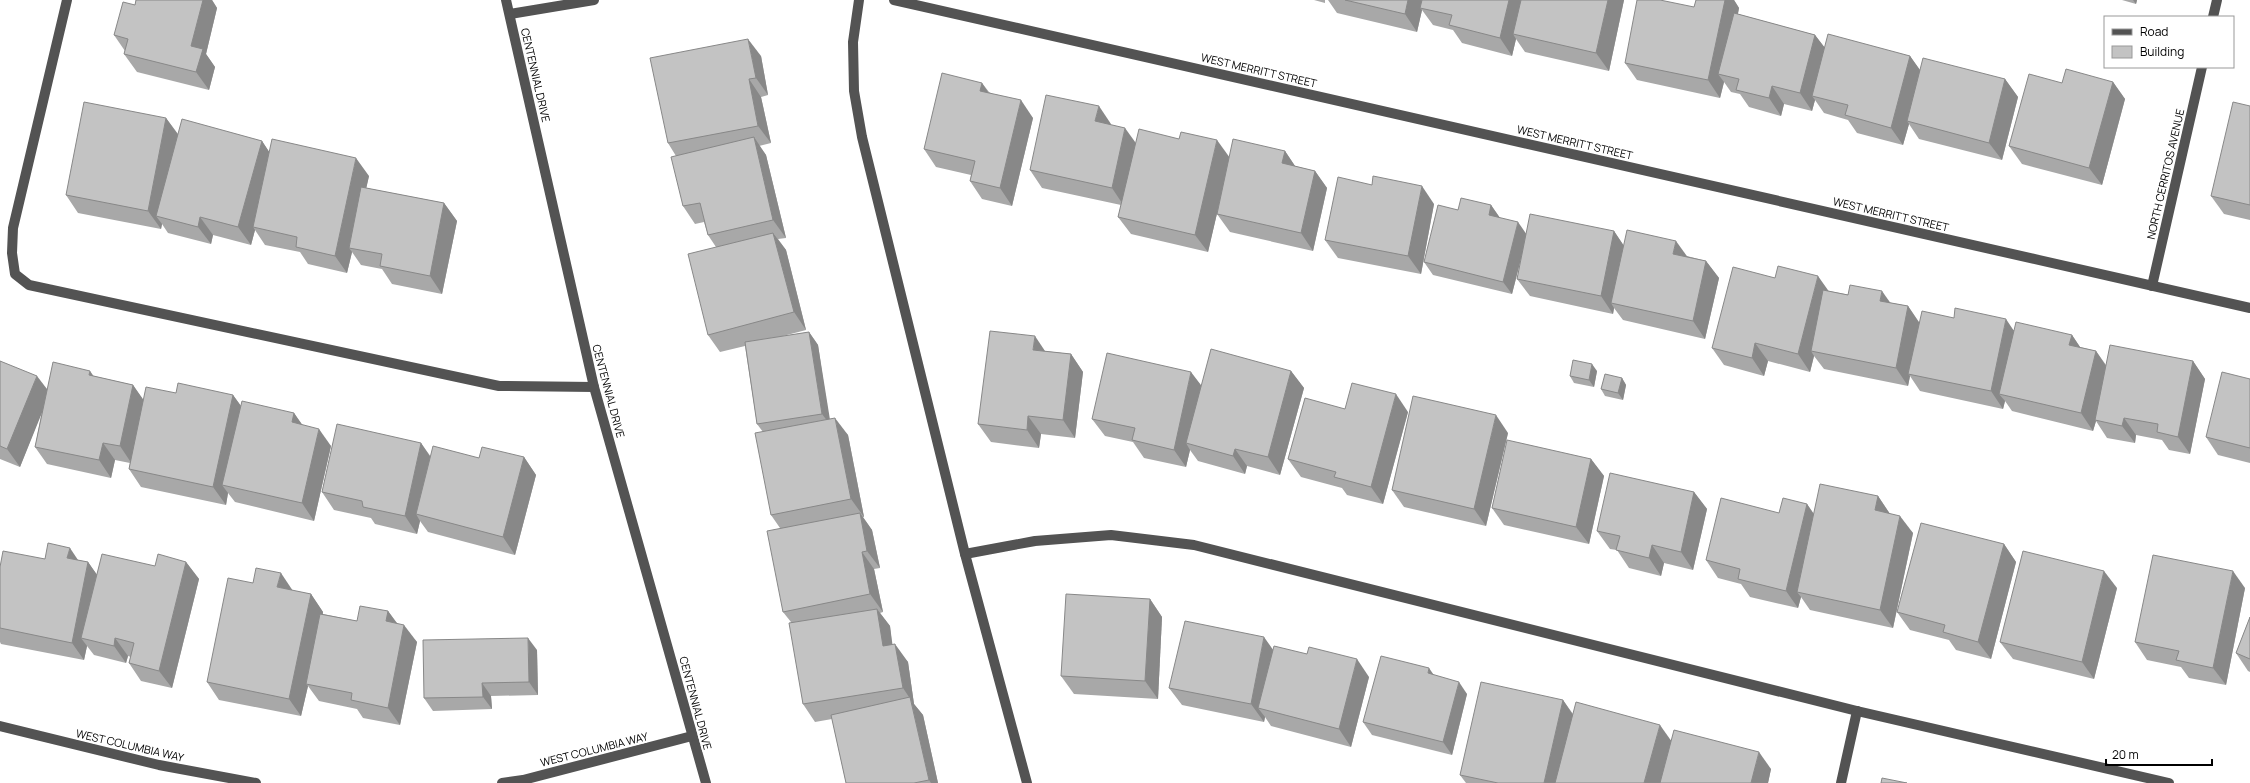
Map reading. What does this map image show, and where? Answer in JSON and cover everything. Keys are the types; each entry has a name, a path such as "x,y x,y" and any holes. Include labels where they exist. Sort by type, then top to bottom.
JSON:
{"street":[{"path":"67,0 13,228 12,253 15,274 30,285 499,386 594,387"},
{"name":"CENTENNIAL DRIVE","path":"506,0 594,387 706,783"},
{"path":"510,14 594,0"},
{"path":"859,0 853,42 854,84 862,138 965,554 1027,783"},
{"name":"WEST MERRITT STREET","path":"894,0 2250,308"},
{"path":"2213,16 2217,0"},
{"name":"NORTH CERRITOS AVENUE","path":"2152,286 2202,68"},
{"path":"965,554 1035,541 1111,535 1194,545 1857,711 2169,783"},
{"path":"1841,783 1857,711"},
{"name":"WEST COLUMBIA WAY","path":"0,726 159,765 256,783"},
{"name":"WEST COLUMBIA WAY","path":"502,783 523,780 692,736"}],"building":[{"path":"136,0 203,0 191,46 203,49 196,72 124,54 128,39 114,35 123,2 135,5"},
{"path":"1345,0 1408,0 1405,14"},
{"path":"1422,0 1509,0 1500,38 1449,25 1452,15 1420,8"},
{"path":"1521,0 1608,0 1596,53 1513,34"},
{"path":"1637,0 1660,0 1694,7 1696,0 1725,0 1708,80 1625,63"},
{"path":"1734,13 1815,35 1800,93 1772,86 1769,98 1736,90 1739,79 1718,74"},
{"path":"1828,34 1910,56 1891,128 1845,115 1848,105 1812,96"},
{"path":"748,39 756,78 749,79 758,126 668,143 650,58"},
{"path":"1923,58 2005,79 1989,143 1907,121"},
{"path":"2066,69 2113,82 2089,168 2009,146 2029,74 2062,83"},
{"path":"942,73 982,83 980,91 1021,100 1000,188 970,181 975,161 924,149"},
{"path":"1046,95 1099,106 1095,121 1125,128 1112,188 1030,170"},
{"path":"84,102 166,118 148,211 66,195"},
{"path":"2233,102 2250,106 2250,205 2211,196"},
{"path":"182,119 262,141 238,227 200,217 198,227 156,216"},
{"path":"1139,129 1179,139 1181,132 1217,140 1195,235 1118,217"},
{"path":"754,137 773,220 708,235 700,203 683,206 671,157"},
{"path":"272,139 356,158 335,256 296,247 297,237 253,227"},
{"path":"1233,139 1285,151 1282,163 1315,171 1301,233 1217,214"},
{"path":"1373,176 1422,186 1408,256 1325,240 1338,177 1372,185"},
{"path":"361,187 444,203 430,276 380,266 382,254 349,248"},
{"path":"1461,198 1491,205 1489,215 1518,222 1503,282 1424,262 1438,205 1458,210"},
{"path":"1530,214 1614,231 1601,296 1517,279"},
{"path":"1627,230 1676,241 1673,254 1706,261 1693,321 1611,303"},
{"path":"773,233 794,312 708,335 688,254"},
{"path":"1778,266 1818,276 1798,354 1755,343 1752,358 1712,348 1733,267 1775,278"},
{"path":"1850,285 1882,291 1880,301 1908,306 1896,368 1811,351 1823,290 1848,295"},
{"path":"1955,308 2006,319 1991,391 1908,374 1922,311 1954,318"},
{"path":"2016,322 2072,335 2069,345 2096,351 2081,413 1999,394"},
{"path":"990,331 1035,336 1033,350 1071,354 1063,420 1028,416 1027,430 978,424"},
{"path":"809,332 822,414 757,424 745,342"},
{"path":"2110,345 2193,361 2178,437 2157,432 2158,424 2124,418 2122,426 2095,420"},
{"path":"1211,349 1291,371 1268,457 1235,449 1233,456 1186,443"},
{"path":"1107,353 1191,372 1174,450 1132,440 1135,428 1092,419"},
{"path":"1573,360 1592,364 1589,380 1570,376"},
{"path":"0,361 37,376 7,449 0,446"},
{"path":"53,362 90,371 89,375 133,385 120,446 103,443 99,460 35,447"},
{"path":"2222,372 2250,379 2250,448 2206,437"},
{"path":"1605,374 1622,378 1618,393 1601,389"},
{"path":"178,383 233,395 213,487 129,469 146,387 176,393"},
{"path":"1352,383 1396,394 1371,487 1334,477 1336,472 1288,459 1305,398 1345,409"},
{"path":"1413,396 1496,415 1474,509 1392,490"},
{"path":"242,401 294,413 292,422 319,429 302,503 222,485"},
{"path":"835,418 851,499 771,515 755,433"},
{"path":"337,424 421,443 405,516 363,507 362,501 322,492"},
{"path":"1507,440 1591,459 1576,527 1492,508"},
{"path":"433,446 479,458 482,447 524,457 503,537 416,514"},
{"path":"1610,473 1694,492 1681,552 1652,545 1649,558 1616,550 1620,536 1597,531"},
{"path":"1820,484 1878,496 1875,510 1900,516 1880,610 1797,592"},
{"path":"1721,498 1779,513 1783,498 1807,504 1786,591 1738,579 1740,569 1706,560"},
{"path":"860,513 867,551 862,552 870,594 783,612 767,531"},
{"path":"1921,523 2004,544 1978,642 1943,632 1945,625 1897,612"},
{"path":"48,543 70,548 67,558 88,562 72,643 0,628 0,567 3,551 45,559"},
{"path":"2023,551 2104,571 2082,662 2000,642"},
{"path":"102,554 155,566 158,554 186,562 159,671 129,663 134,643 115,638 114,646 81,638"},
{"path":"2153,555 2233,571 2213,668 2176,660 2179,651 2135,642"},
{"path":"256,568 281,573 277,587 311,594 289,699 207,682 228,578 253,583"},
{"path":"1066,594 1150,599 1145,681 1061,676"},
{"path":"360,606 388,611 386,621 404,625 388,708 351,700 352,693 306,684 320,614 357,621"},
{"path":"877,609 883,646 895,644 903,688 803,704 789,623"},
{"path":"2250,617 2250,659 2236,653"},
{"path":"1185,621 1264,637 1251,704 1169,688"},
{"path":"528,638 529,682 482,683 483,697 424,698 423,640"},
{"path":"1274,646 1307,654 1309,647 1357,659 1339,729 1258,708"},
{"path":"1381,656 1429,668 1428,673 1459,682 1443,742 1363,722"},
{"path":"1481,682 1563,700 1544,783 1498,783 1460,775"},
{"path":"910,697 929,780 914,783 846,783 831,715"},
{"path":"1576,702 1660,725 1644,783 1555,783"},
{"path":"1674,730 1759,752 1751,783 1660,783"},
{"path":"1882,778 1907,783 1881,783"}]}
